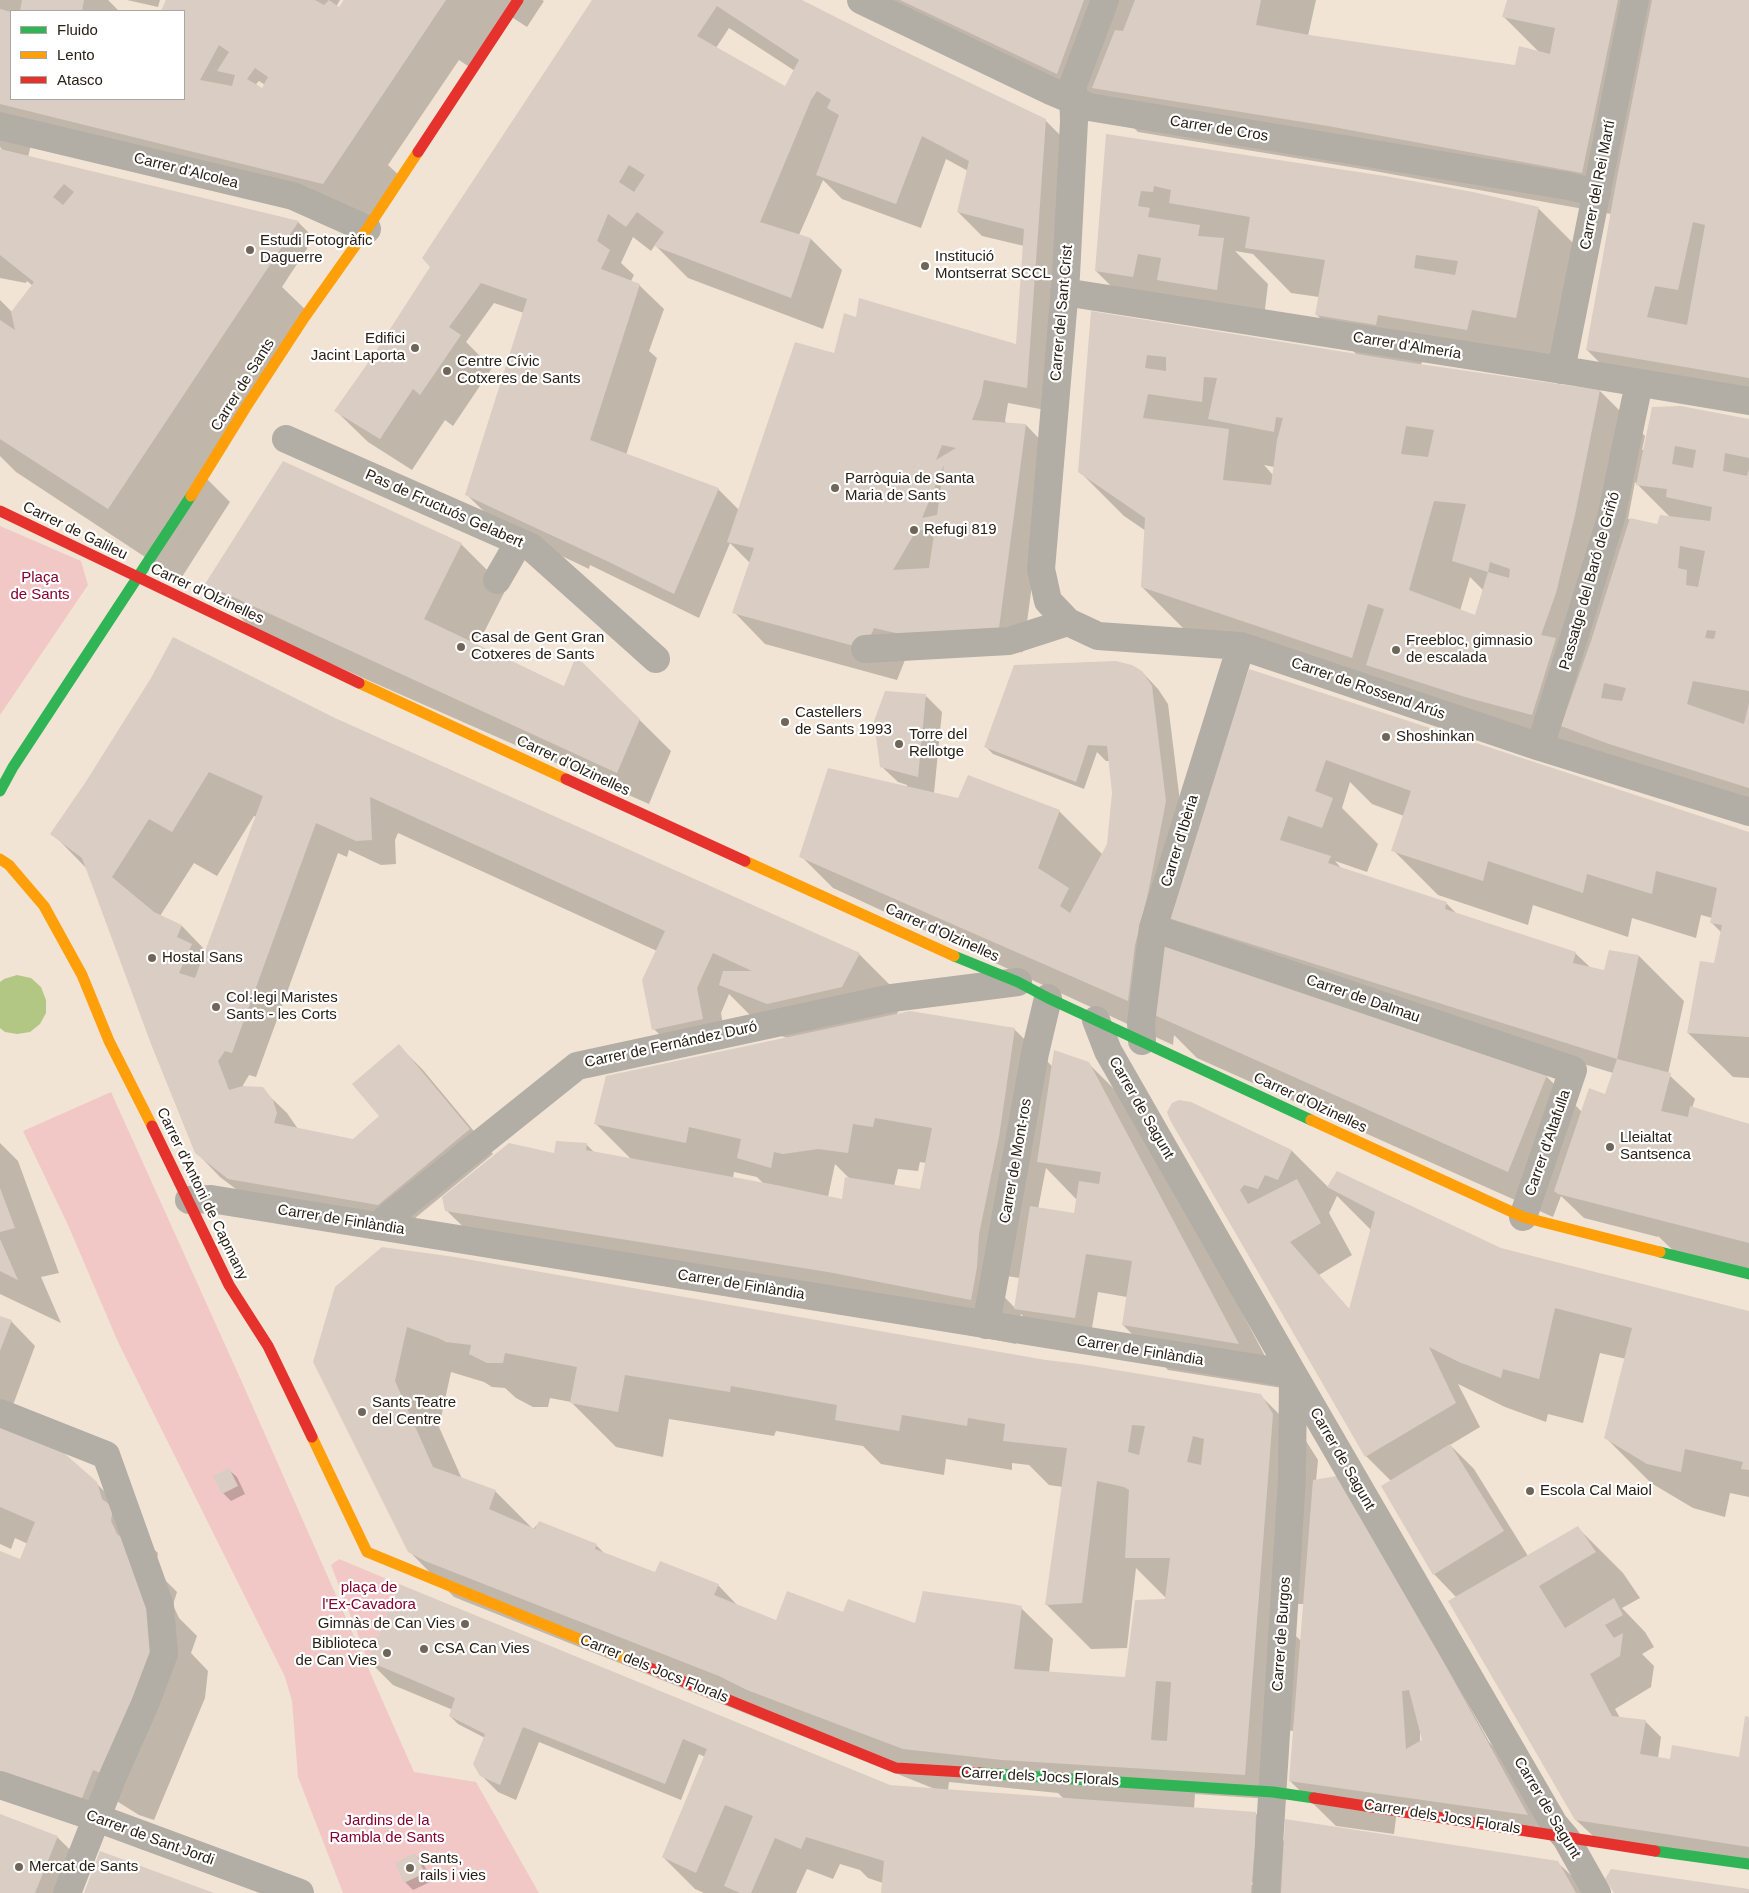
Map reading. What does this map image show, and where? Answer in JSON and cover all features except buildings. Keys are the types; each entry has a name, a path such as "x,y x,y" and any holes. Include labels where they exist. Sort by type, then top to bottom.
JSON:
{"street":[{"name":"Carrer de Sants","path":"0,791 13,767 184,508 246,407 304,318 367,229 518,0"},
{"name":"Carrer de Cros","path":"861,0 1088,107 1568,186 1597,193"},
{"name":"Carrer del Sant Crist","path":"1068,622 1048,601 1041,568 1064,292 1074,121 1073,85 1105,0"},
{"name":"Carrer del Rei Martí","path":"1561,370 1635,0"},
{"name":"Carrer d'Alcolea","path":"0,126 293,196 367,229"},
{"name":"Carrer d'Almería","path":"1064,292 1749,401"},
{"name":"Passatge del Baró de Griñó","path":"1540,747 1611,518 1639,383"},
{"name":"Pas de Fructuós Gelabert","path":"286,439 531,547 656,659"},
{"name":"Carrer de Galileu","path":"0,511 138,578"},
{"path":"497,580 519,542"},
{"name":"Carrer d'Olzinelles","path":"138,578 483,741 925,943 1018,982 1048,998 1490,1204 1523,1217 1749,1274"},
{"name":"Carrer de Rossend Arús","path":"1068,622 1098,636 1240,646 1540,747 1749,812"},
{"path":"865,649 1009,641 1068,622"},
{"name":"Carrer d'Ibèria","path":"1142,1041 1141,1023 1153,928 1240,646"},
{"name":"Carrer d'Antoni de Capmany","path":"0,859 10,865 44,906 82,975 109,1042 189,1200 229,1285 268,1346 367,1552"},
{"name":"Carrer de Dalmau","path":"1153,928 1573,1070"},
{"name":"Carrer de Fernández Duró","path":"377,1226 577,1066 892,998 1018,982"},
{"name":"Carrer de Mont-ros","path":"986,1325 1035,1054 1048,998"},
{"name":"Carrer de Sagunt","path":"1096,1020 1108,1051 1292,1374 1554,1824 1566,1838 1597,1893"},
{"name":"Carrer d'Altafulla","path":"1523,1217 1573,1070"},
{"name":"Carrer de Finlàndia","path":"189,1200 212,1199 1292,1374"},
{"name":"Carrer de Burgos","path":"1266,1893 1292,1478 1292,1374"},
{"path":"0,1413 106,1455 160,1606 164,1654 67,1893"},
{"name":"Carrer dels Jocs Florals","path":"367,1552 896,1768 1273,1792 1538,1832 1566,1838 1749,1864"},
{"name":"Carrer de Sant Jordi","path":"0,1785 97,1818 300,1893"}],"green space":[{"name":"Plaça de Sants","path":"0,526 81,561 88,585 0,715"},
{"name":"Jardins de la Rambla de Sants","path":"111,1092 241,1380 414,1772 476,1782 539,1893 343,1893 298,1777 292,1701 285,1677 118,1342 68,1225 23,1131"},
{"name":"plaça de l'Ex-Cavadora","path":"339,1559 399,1584 368,1661 331,1565"}],"shaded area":[{"path":"17,975 31,978 41,987 46,1000 46,1013 40,1024 30,1032 17,1034 5,1032 0,1028 0,982"}],"traffic: fast":[{"path":"0,791 13,767 191,496"},
{"path":"954,956 1018,982 1048,998 1311,1120"},
{"path":"1660,1252 1749,1274"},
{"path":"980,1773 1273,1792 1314,1798"},
{"path":"1655,1851 1749,1864"}],"traffic: slow":[{"path":"191,496 304,318 367,229 418,152"},
{"path":"359,683 566,779"},
{"path":"0,859 9,865 44,906 82,975 109,1041 152,1126"},
{"path":"745,861 954,956"},
{"path":"1311,1120 1523,1217 1660,1252"},
{"path":"312,1437 367,1552 628,1659"}],"traffic: jam":[{"path":"418,152 518,0"},
{"path":"0,511 359,683"},
{"path":"566,779 745,861"},
{"path":"152,1126 229,1285 268,1346 312,1437"},
{"path":"628,1659 896,1768 980,1773"},
{"path":"1314,1798 1655,1851"}],"place":[{"name":"Estudi Fotogràfic Daguerre","path":"250,250"},
{"name":"Institució Montserrat SCCL","path":"925,266"},
{"name":"Edifici Jacint Laporta","path":"415,348"},
{"name":"Centre Cívic Cotxeres de Sants","path":"447,371"},
{"name":"Parròquia de Santa Maria de Sants","path":"835,488"},
{"name":"Refugi 819","path":"914,530"},
{"name":"Casal de Gent Gran Cotxeres de Sants","path":"461,647"},
{"name":"Freebloc, gimnasio de escalada","path":"1396,650"},
{"name":"Castellers de Sants 1993","path":"785,722"},
{"name":"Shoshinkan","path":"1386,737"},
{"name":"Torre del Rellotge","path":"899,744"},
{"name":"Hostal Sans","path":"152,958"},
{"name":"Col·legi Maristes Sants - les Corts","path":"216,1007"},
{"name":"Lleialtat Santsenca","path":"1610,1147"},
{"name":"Sants Teatre del Centre","path":"362,1412"},
{"name":"Escola Cal Maiol","path":"1530,1491"},
{"name":"Gimnàs de Can Vies","path":"465,1624"},
{"name":"CSA Can Vies","path":"424,1649"},
{"name":"Biblioteca de Can Vies","path":"387,1653"},
{"name":"Mercat de Sants","path":"19,1867"},
{"name":"Sants, rails i vies","path":"410,1868"}]}
